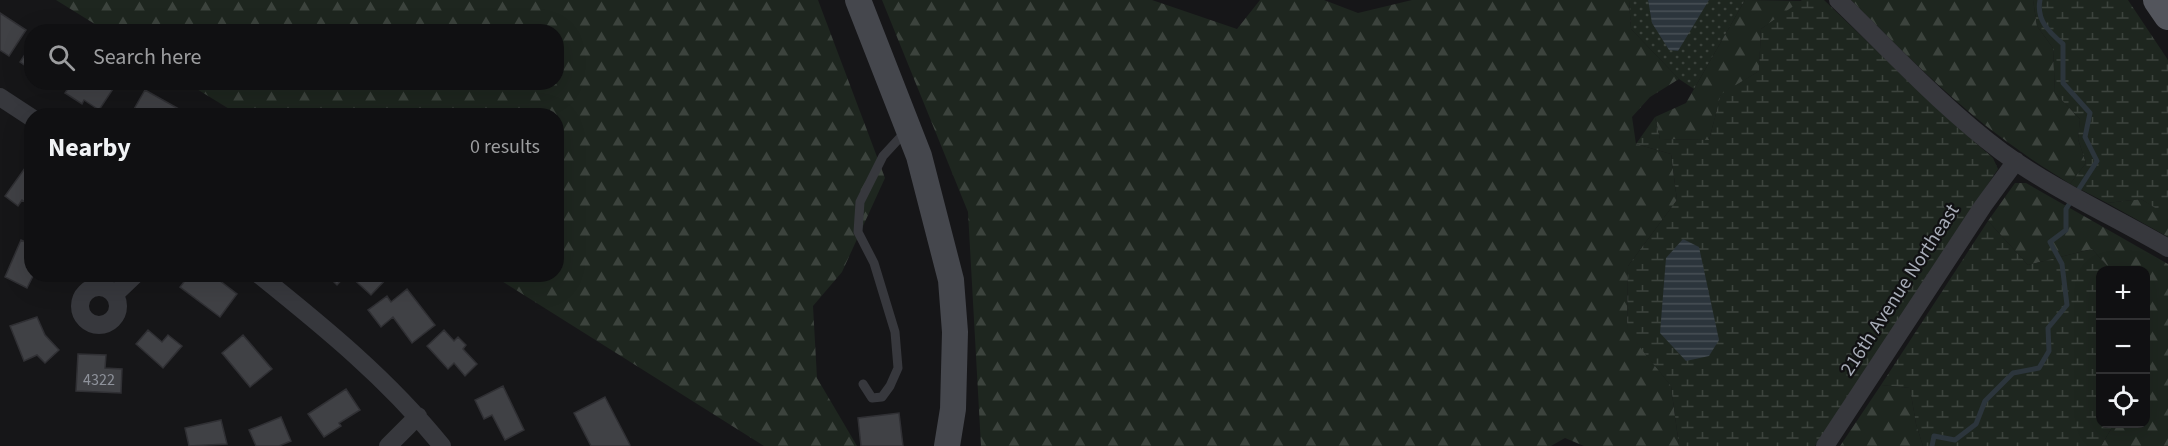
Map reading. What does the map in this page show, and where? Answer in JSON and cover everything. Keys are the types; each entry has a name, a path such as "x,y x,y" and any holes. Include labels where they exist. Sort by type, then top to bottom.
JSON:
{"main road":[{"path":"858,0 919,156 951,280 955,332 953,409 947,446"},
{"path":"2157,0 2168,16"}],"street":[{"path":"1838,0 1967,124 2016,162 2168,248"},
{"path":"0,97 24,113"},
{"name":"216th Avenue Northeast","path":"1825,446 1983,206 2016,162"},
{"path":"114,294 127,282"},
{"path":"268,282 330,332 378,375 418,416 442,446"},
{"path":"388,446 418,416"}],"lane":[{"path":"862,384 872,398 882,397 898,368 895,332 874,263 858,232 860,202 883,156 908,128"}],"green space":[{"path":"56,0 818,0 885,178 842,272 813,306 817,378 857,446 764,446 503,282 564,282 564,108 228,108 198,90 564,90 564,24 95,24"},
{"path":"882,0 1152,0 1237,29 1260,0 1324,0 1358,13 1412,0 1629,0 1631,29 1679,79 1650,97 1632,117 1636,144 1671,154 1677,200 1628,266 1627,330 1671,386 1679,446 1584,446 1565,438 1551,446 981,446 968,212"},
{"path":"1629,0 1745,0 1694,89 1679,79 1631,29"},
{"path":"1745,0 1803,1 1761,29 1759,71 1721,95 1709,140 1660,139 1655,117 1686,103"},
{"path":"1802,0 1824,0 1947,118 1993,158 1998,169 1815,446 1679,446 1671,386 1627,331 1628,266 1677,200 1671,154 1636,144 1655,117 1660,139 1709,140 1721,94 1759,71 1761,29"},
{"path":"1851,0 2033,0 2037,26 2053,48 2055,93 2080,119 2078,139 2086,163 2070,184 1975,117 1932,79"},
{"path":"2033,0 2128,0 2168,60 2168,210 2160,211 2141,199 2107,203 2070,184 2086,163 2078,139 2080,119 2055,93 2053,48 2037,26"},
{"path":"2015,183 2026,183 2168,264 2168,446 2101,446 2112,428 2150,428 2150,266 2107,266 2092,249 2028,265 1988,221"},
{"path":"2141,199 2160,210 2168,210 2168,237 2107,203"},
{"path":"1988,221 2028,265 2092,249 2107,266 2096,266 2096,428 2112,428 2101,446 1923,446 1916,424 1910,388 1881,385"},
{"path":"1881,385 1910,388 1916,424 1923,446 1840,446"}],"shaded area":[{"path":"1648,0 1709,0 1678,51 1669,50 1652,23"},
{"path":"1683,239 1699,247 1719,340 1709,356 1686,361 1660,333 1666,258"}],"building":[{"path":"0,13 24,29 24,33 9,56 0,50"},
{"path":"67,90 112,90 100,108 96,108 84,100 82,104 65,93"},
{"path":"145,90 177,108 135,108"},
{"path":"24,169 24,201 22,200 18,206 5,196"},
{"path":"21,240 24,241 24,282 30,282 27,288 5,277"},
{"path":"184,282 221,282 237,294 220,317 180,287"},
{"path":"357,282 383,282 371,295"},
{"path":"407,289 435,325 412,343 393,317 381,327 368,310 387,296 391,302"},
{"path":"37,317 45,335 59,350 45,363 37,355 24,361 10,326"},
{"path":"148,330 162,342 168,335 182,346 163,368 136,344"},
{"path":"444,330 454,341 458,337 466,345 463,349 477,364 465,376 454,363 448,369 427,346"},
{"path":"243,335 272,369 250,387 222,353"},
{"path":"78,354 106,355 105,368 122,369 121,393 76,391"},
{"path":"503,386 524,430 505,440 492,415 484,419 475,400"},
{"path":"346,389 360,410 339,423 341,426 324,437 308,414"},
{"path":"605,397 629,446 591,446 574,413"},
{"path":"899,413 903,446 861,446 858,418"},
{"path":"281,417 291,441 279,446 256,446 249,430"},
{"path":"221,420 227,444 189,446 185,428"}],"waterway":[{"path":"1932,446 1934,436 1955,440 1976,424 1985,401 2013,373 2039,368 2049,351 2048,328 2067,305 2062,264 2050,242 2066,230 2066,209 2097,161 2085,137 2090,113 2063,83 2063,44 2042,20 2040,0"}]}
